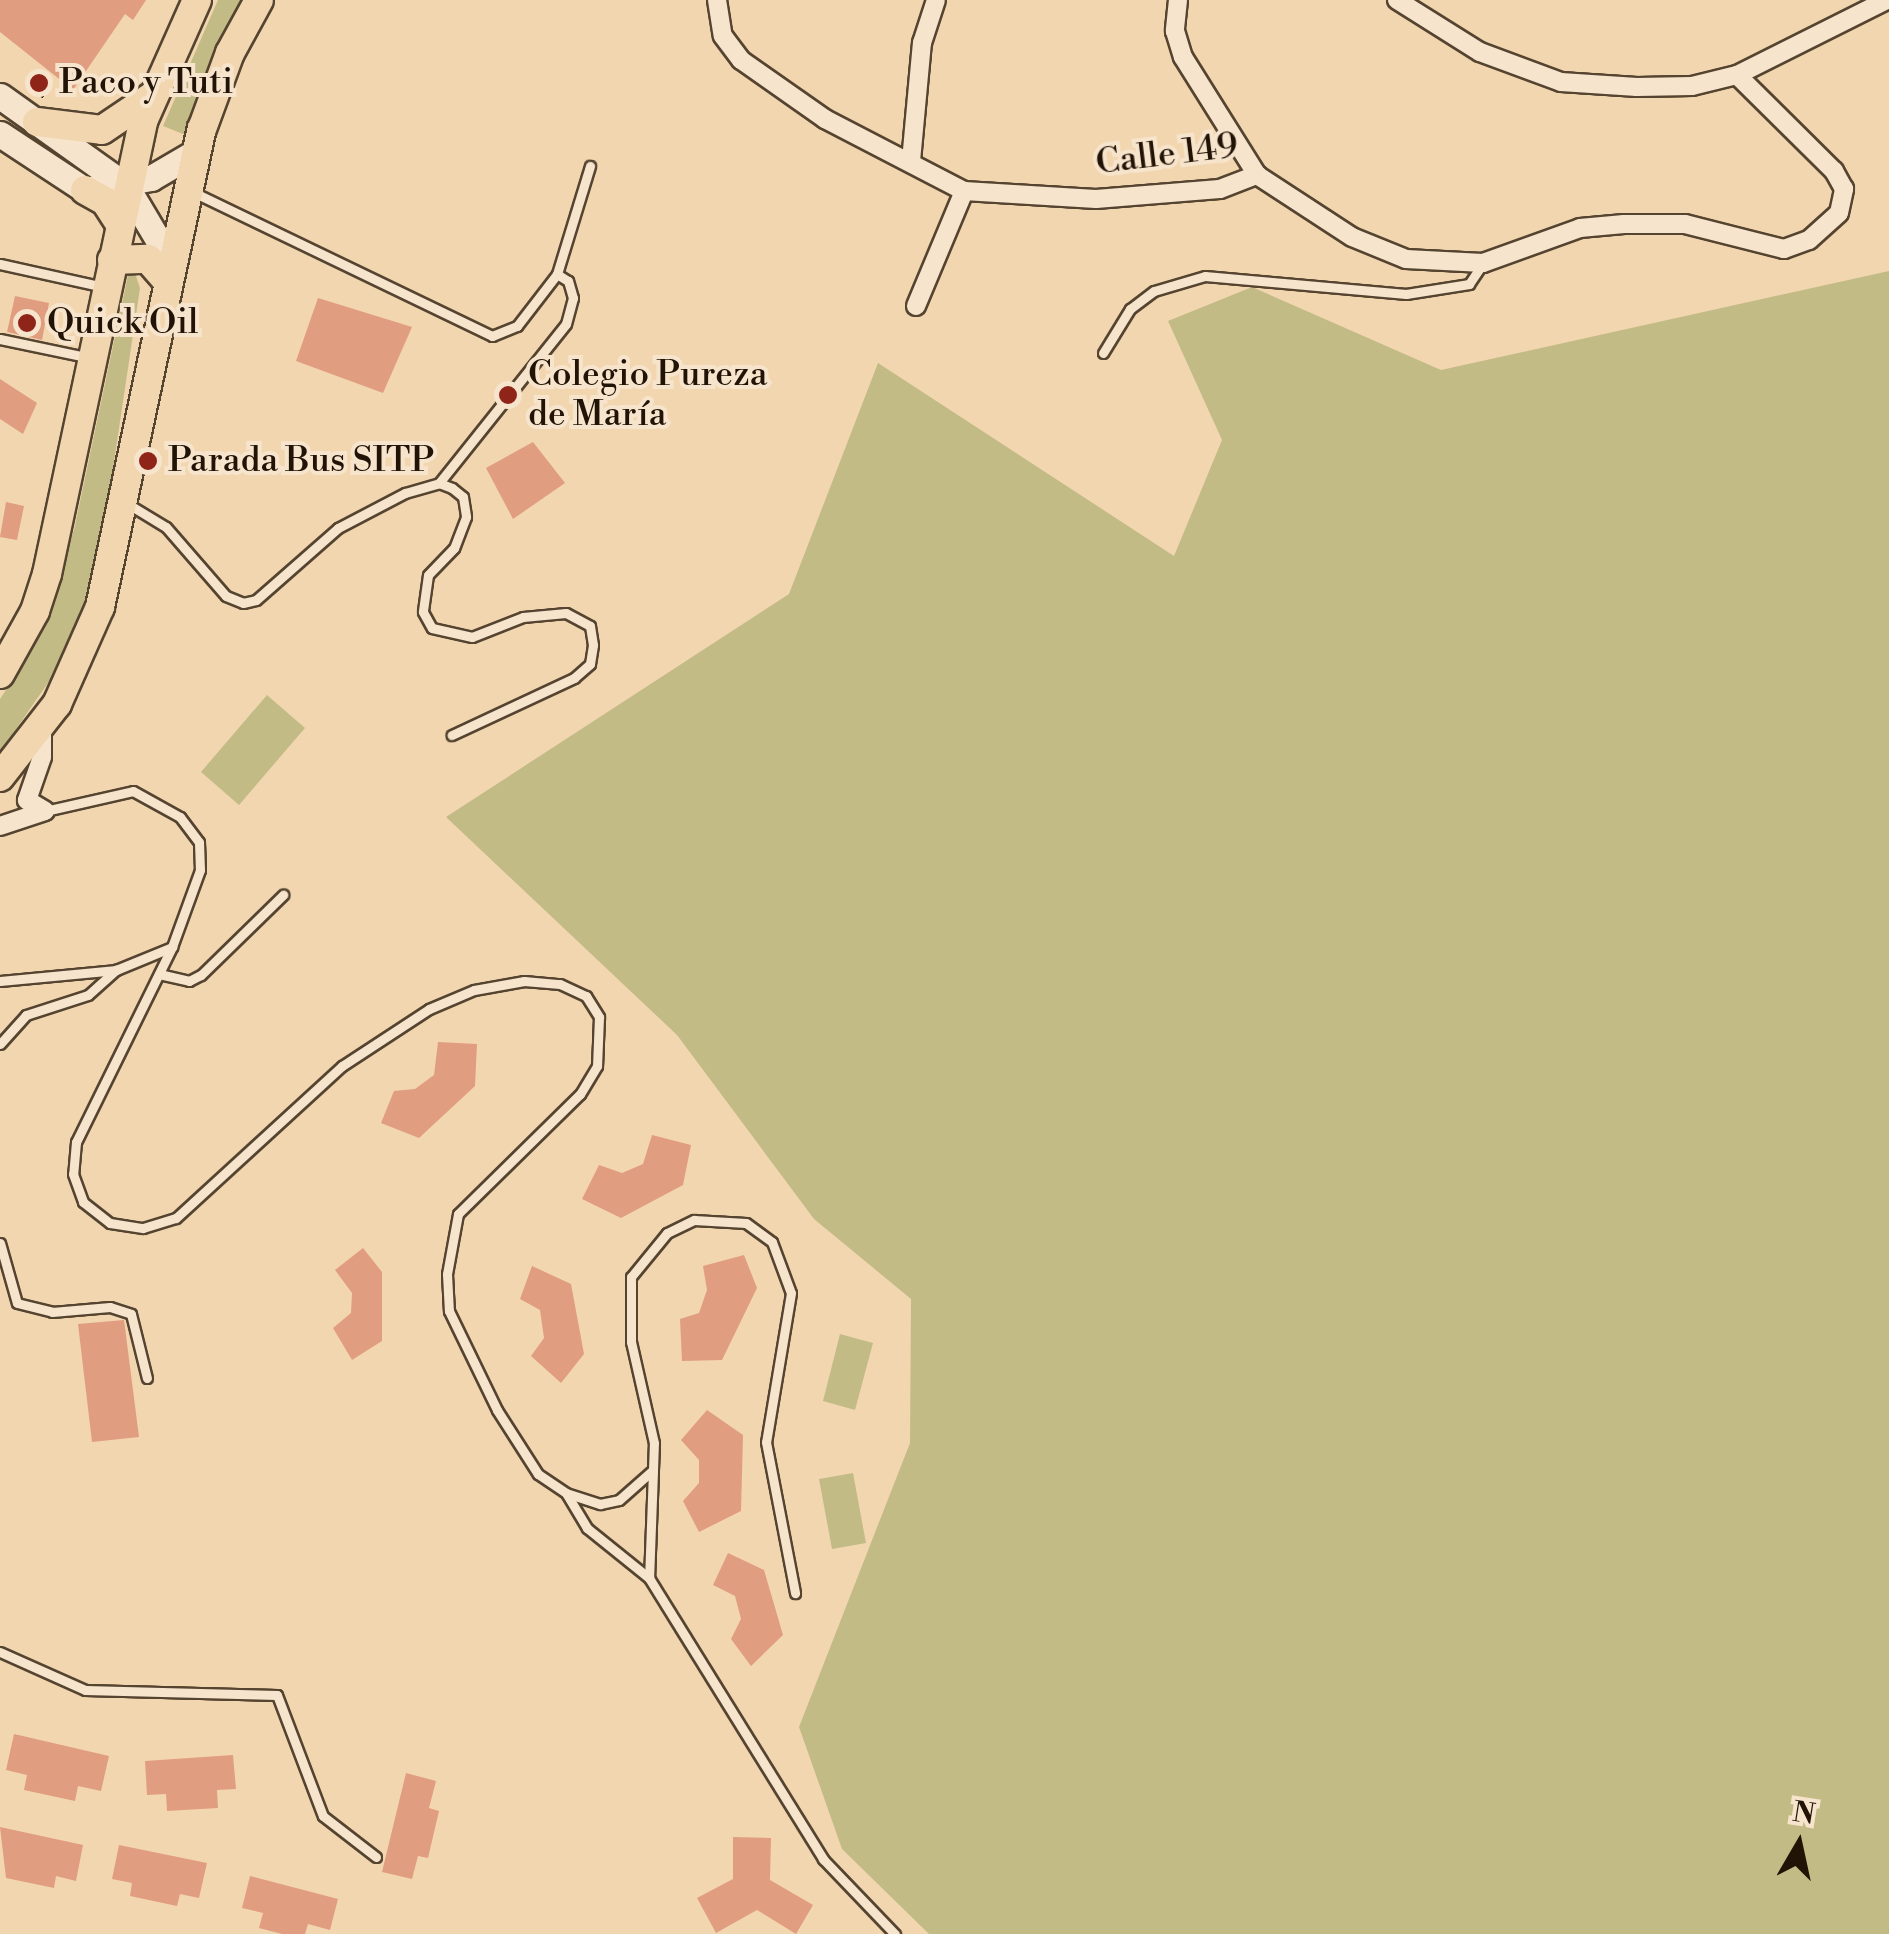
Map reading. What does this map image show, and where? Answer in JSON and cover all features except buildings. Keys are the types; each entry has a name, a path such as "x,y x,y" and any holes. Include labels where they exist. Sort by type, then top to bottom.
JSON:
{"main road":[{"path":"2,667 47,574 126,186 152,96 197,0"},
{"path":"0,777 42,727 87,643 124,502 168,270 197,151 230,54 259,0"},
{"path":"0,96 126,186 168,270"},
{"path":"37,122 105,129 152,96"},
{"path":"0,134 105,201 118,221"},
{"path":"85,190 126,186 197,151"},
{"path":"109,274 148,259 168,270"}],"street":[{"name":"Calle 149","path":"717,0 722,36 741,60 826,118 964,191 1096,200 1220,188 1257,175 1352,237 1406,260 1483,263 1580,228 1624,224 1685,224 1784,249 1809,240 1838,212 1844,190 1834,171 1737,75"},
{"path":"911,161 922,43 936,0"},
{"path":"1178,0 1175,30 1183,57 1257,175"},
{"path":"1397,0 1480,52 1561,82 1692,86 1737,75 1886,0"},
{"path":"916,306 964,191"},
{"path":"42,727 42,758 27,800 45,811"},
{"path":"0,826 45,811"}],"lane":[{"path":"187,189 492,336 517,326 557,274 590,166"},
{"path":"1103,353 1130,309 1154,291 1205,276 1406,294 1468,284 1483,263"},
{"path":"0,264 109,274"},
{"path":"124,502 166,527 226,596 243,603 256,600 338,528 439,483 566,324 573,298 568,281 557,274"},
{"path":"0,339 93,358"},
{"path":"439,483 462,497 467,508 454,548 428,575 423,612 432,628 472,637 523,617 566,613 590,626 593,645 590,664 574,678 452,735"},
{"path":"45,811 133,791 180,817 199,842 200,870 172,947 76,1142 74,1174 83,1202 110,1222 143,1228 176,1218 342,1066 429,1009 474,990 524,981 560,984 586,996 599,1017 597,1066 580,1094 470,1194 458,1214 446,1292 497,1410 538,1474 566,1493 600,1504 620,1500 653,1470"},
{"path":"159,974 189,981 202,975 283,895"},
{"path":"0,981 116,970 172,947"},
{"path":"0,1044 26,1015 88,995 116,970"},
{"path":"649,1578 652,1416 631,1342 631,1277 646,1253 680,1226 724,1217 746,1222 772,1242 791,1293 766,1442 795,1592"},
{"path":"0,1243 17,1303 52,1312 110,1307 131,1314 147,1378"},
{"path":"566,1493 587,1528 649,1578 824,1859 895,1934"},
{"path":"0,1652 85,1690 277,1694 323,1816 376,1858"}],"shaded area":[{"path":"218,0 251,0 188,136 163,126"},
{"path":"131,261 140,288 102,542 85,609 66,657 0,752 0,699 27,659 74,530"},
{"path":"1889,271 1889,1934 929,1934 842,1849 799,1727 910,1443 911,1299 814,1219 677,1035 446,817 789,594 878,363 1174,556 1222,440 1168,321 1252,287 1441,370"},
{"path":"267,695 305,728 239,805 201,772"},
{"path":"840,1334 873,1343 855,1410 823,1401"},
{"path":"853,1473 866,1543 832,1549 819,1479"}],"place":[{"name":"Paco y Tuti","path":"39,83"},
{"name":"Quick Oil","path":"27,323"},
{"name":"Colegio Pureza de María","path":"508,395"},
{"name":"Parada Bus SITP","path":"148,461"}]}
